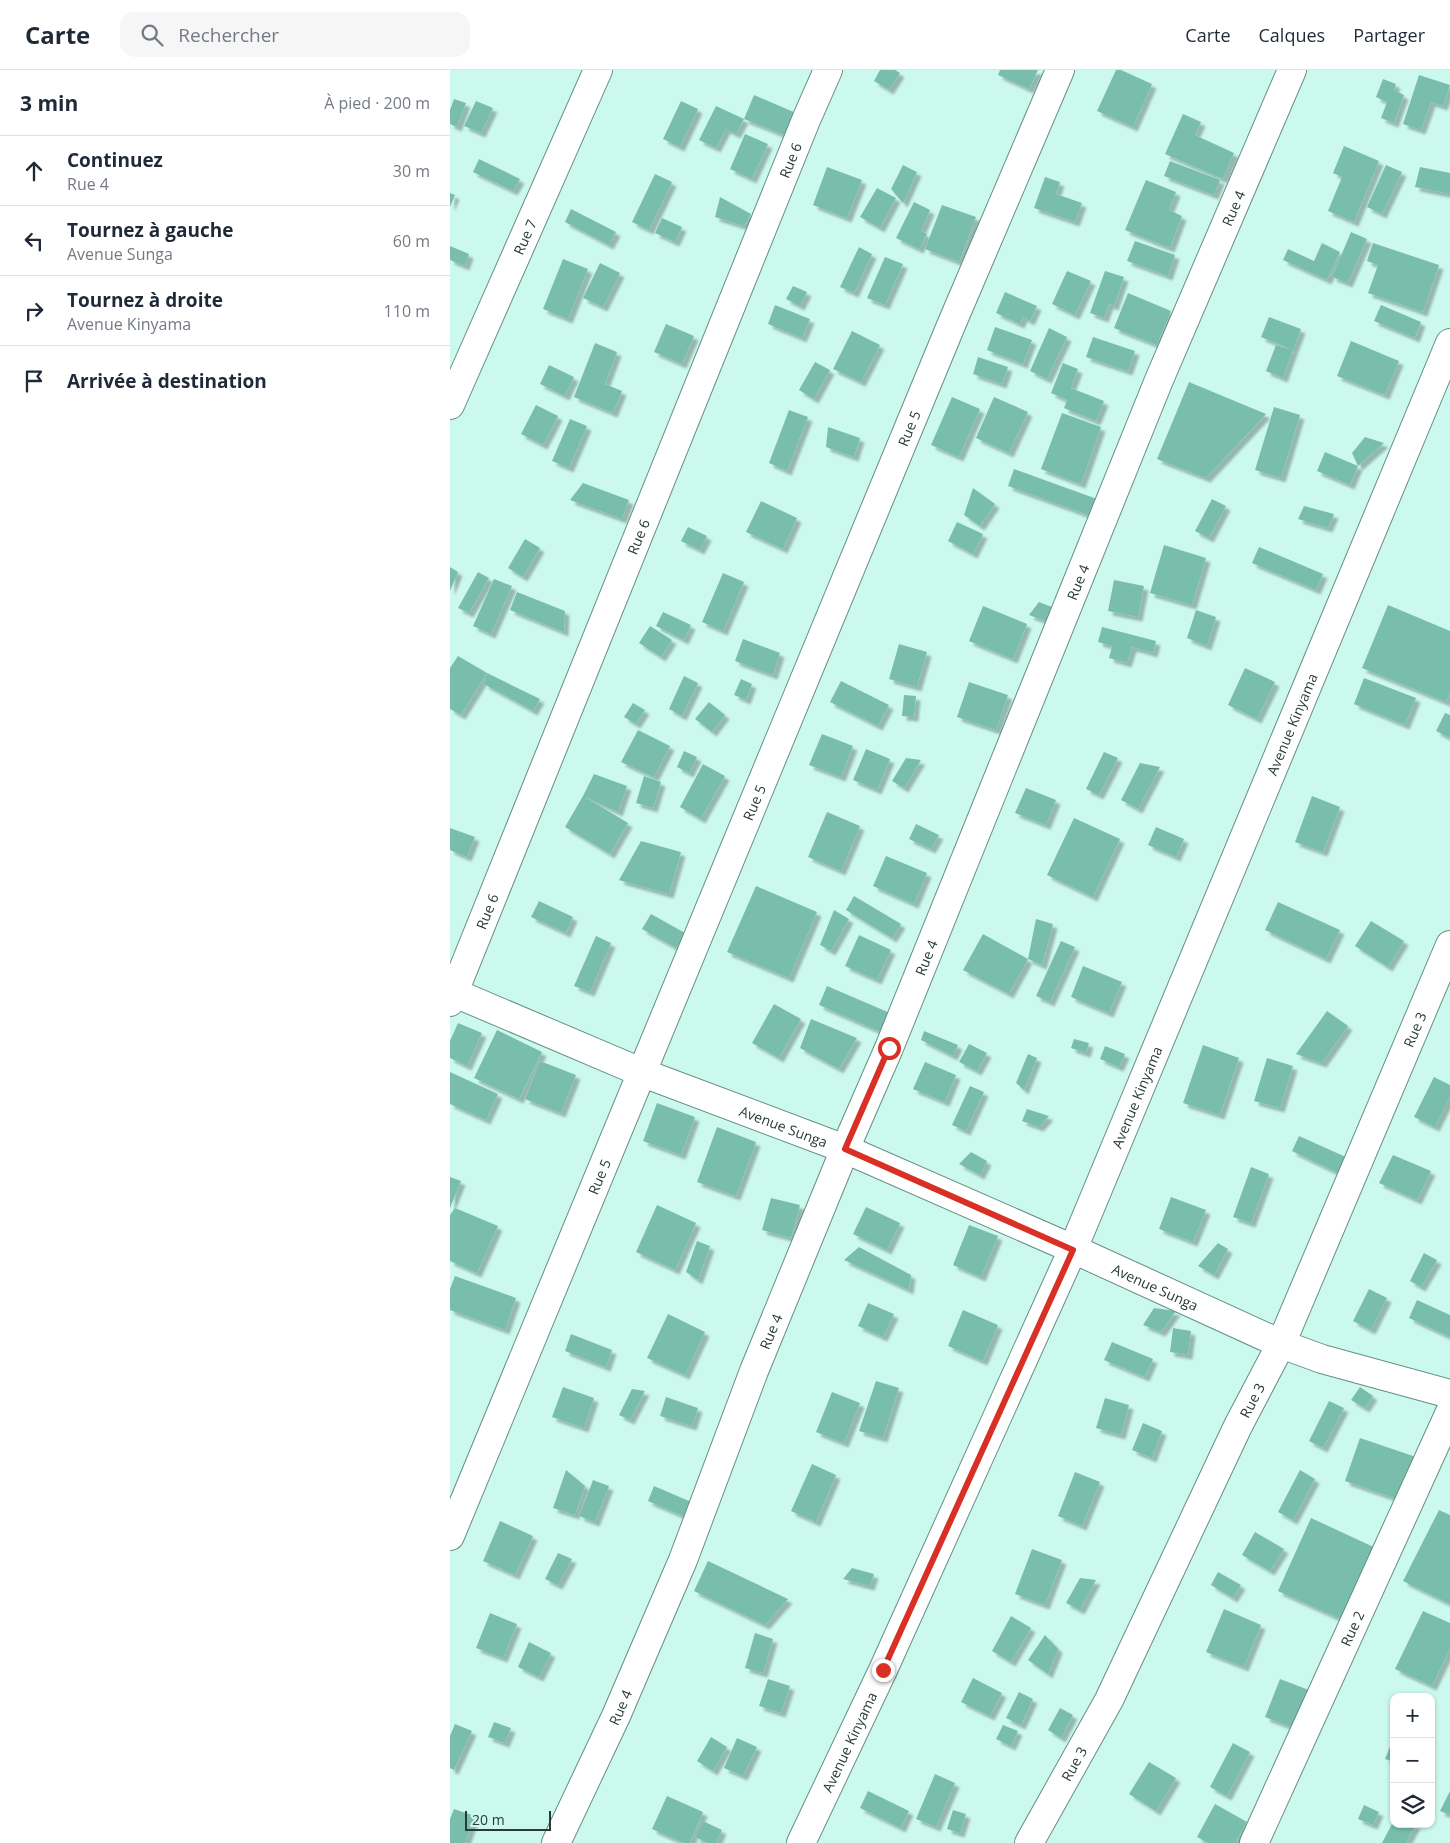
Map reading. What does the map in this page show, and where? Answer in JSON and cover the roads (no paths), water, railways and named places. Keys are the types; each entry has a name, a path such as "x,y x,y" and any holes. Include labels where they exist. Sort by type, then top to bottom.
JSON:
{"street":[{"name":"Rue 7","path":"450,405 598,70"},
{"name":"Rue 6","path":"451,995 828,70"},
{"name":"Rue 5","path":"450,1536 952,323 1060,70"},
{"name":"Rue 4","path":"556,1843 616,1716 683,1560 754,1372 845,1149 889,1048 1159,380 1292,70"},
{"name":"Avenue Kinyama","path":"801,1843 887,1661 1073,1250 1450,343"},
{"name":"Rue 3","path":"1029,1843 1108,1700 1238,1426 1281,1344 1450,945"},
{"name":"Avenue Sunga","path":"451,995 643,1073 845,1149 1281,1344 1322,1360 1450,1394"},
{"name":"Rue 2","path":"1254,1843 1450,1412"}]}
